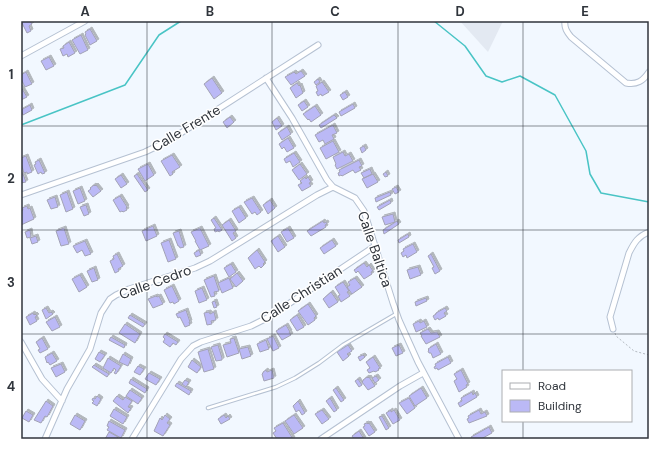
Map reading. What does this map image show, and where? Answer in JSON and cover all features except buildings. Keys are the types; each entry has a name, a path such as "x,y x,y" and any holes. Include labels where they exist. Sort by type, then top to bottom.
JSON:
{"street":[{"path":"21,56 85,21"},
{"path":"565,21 564,25 566,32 626,83 633,84 640,82 649,72"},
{"name":"Calle Frente","path":"21,195 154,148 180,134 318,45"},
{"name":"Calle Baltica","path":"266,78 292,118 323,174 333,187 355,198 364,211 397,314 423,373 459,439"},
{"name":"Calle Cedro","path":"45,439 73,377 90,349 101,313 110,299 129,289 195,268 210,261 297,207 333,187"},
{"path":"613,329 610,317 629,254 640,236 649,232"},
{"name":"Calle Christian","path":"132,439 181,359 193,346 251,326 269,317 375,246"},
{"path":"21,342 42,379 62,401"},
{"path":"321,439 394,390 423,373"}],"lane":[{"path":"208,408 276,387 295,378 319,363 343,345 397,314"}],"path":[{"path":"613,329 616,336 634,350 649,355"}],"shaded area":[{"path":"460,21 503,21 488,52"}],"waterway":[{"path":"21,125 125,85 159,35 181,21"},
{"path":"434,21 465,46 486,76 502,82 520,76 555,95 586,151 590,174 601,193 649,202"}]}
